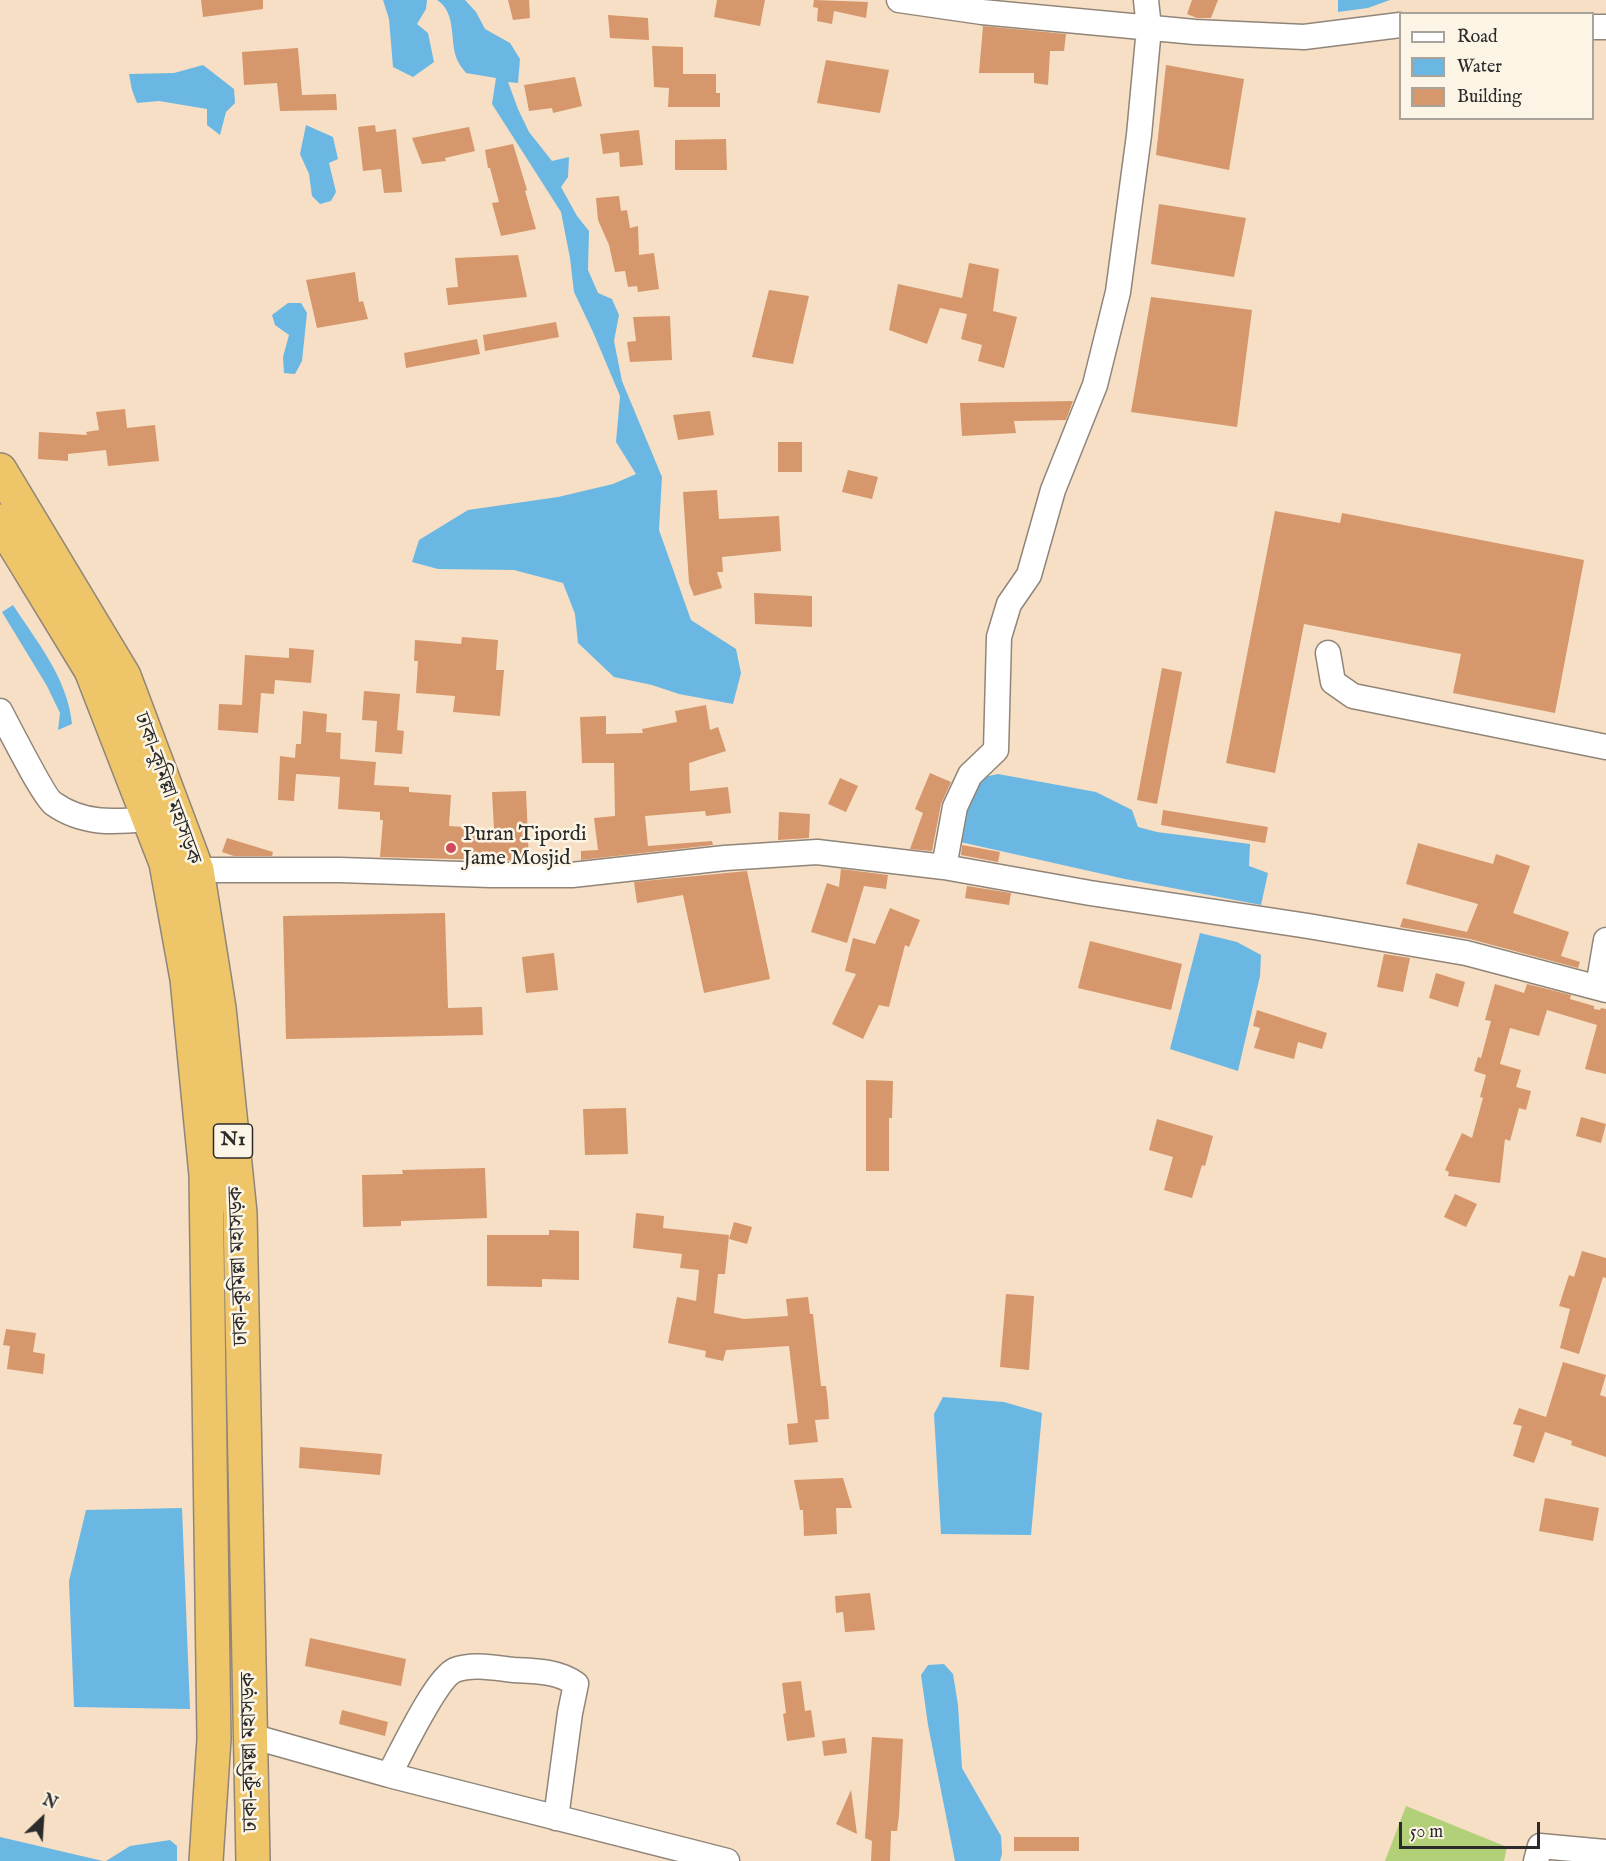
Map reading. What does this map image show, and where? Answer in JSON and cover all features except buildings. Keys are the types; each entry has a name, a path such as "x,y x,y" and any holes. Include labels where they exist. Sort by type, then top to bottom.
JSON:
{"highway":[{"name":"ঢাকা–কুমিল্লা মহাসড়ক","path":"0,470 124,676 185,862 219,1008 240,1213 253,1861"},
{"name":"ঢাকা–কুমিল্লা মহাসড়ক","path":"0,520 91,670 149,819 185,862 187,979 206,1175 214,1739 206,1861"}],"street":[{"path":"899,0 982,12 1195,32 1304,37 1399,25"},
{"path":"944,867 955,807 970,775 996,750 999,637 1009,604 1029,575 1053,490 1095,385 1118,292 1139,135 1149,28 1146,0"},
{"path":"1328,653 1333,682 1353,696 1606,747"},
{"path":"0,711 52,804 83,818 110,823 149,819"},
{"path":"185,862 340,870 572,875 724,858 817,852 944,867 1090,893 1466,953 1602,988 1606,940"},
{"path":"389,1775 438,1688 453,1671 475,1667 539,1671 567,1677 576,1684 556,1818"},
{"path":"251,1736 389,1775 727,1861"},
{"path":"1536,1861 1540,1846 1606,1852"}],"green space":[{"path":"1406,1806 1507,1847 1504,1861 1385,1861"}],"water":[{"path":"383,0 427,0 426,9 417,24 428,33 434,62 413,77 393,67 389,19"},
{"path":"437,0 465,0 476,12 485,29 510,43 520,59 518,83 508,82 529,132 552,161 569,157 568,177 561,187 577,216 589,231 588,270 598,293 612,299 619,315 614,341 622,381 662,477 659,530 691,620 736,649 741,673 733,704 679,694 652,685 614,677 578,643 575,614 563,583 514,570 438,569 412,562 419,540 468,510 558,497 613,484 636,474 616,442 620,396 574,292 561,212 492,104 496,78 466,73 459,63 454,50 450,18 443,5"},
{"path":"1338,0 1390,0 1368,8 1338,12"},
{"path":"203,65 234,89 235,103 226,112 220,135 207,125 207,109 159,101 137,103 129,74 174,73"},
{"path":"306,125 333,137 338,159 329,163 336,192 331,201 320,204 312,196 309,174 300,154"},
{"path":"288,303 301,303 307,313 302,361 295,374 284,373 283,357 289,335 275,325 272,315"},
{"path":"13,605 50,661 64,692 72,724 58,730 60,713 47,686 2,612"},
{"path":"998,774 1096,792 1132,810 1138,827 1157,832 1250,844 1249,866 1268,873 1261,905 1125,879 956,841 975,779"},
{"path":"1200,933 1237,942 1261,955 1260,976 1238,1071 1170,1049"},
{"path":"943,1397 1004,1402 1042,1413 1031,1535 941,1534 934,1414"},
{"path":"182,1508 190,1709 74,1707 69,1581 86,1510"},
{"path":"944,1664 953,1674 958,1705 962,1768 1001,1836 1000,1861 955,1861 928,1725 921,1675 928,1665"},
{"path":"0,1837 103,1861 0,1861"},
{"path":"170,1840 177,1846 177,1861 106,1861 130,1846"}],"place":[{"name":"Puran Tipordi Jame Mosjid","path":"451,848"}]}
